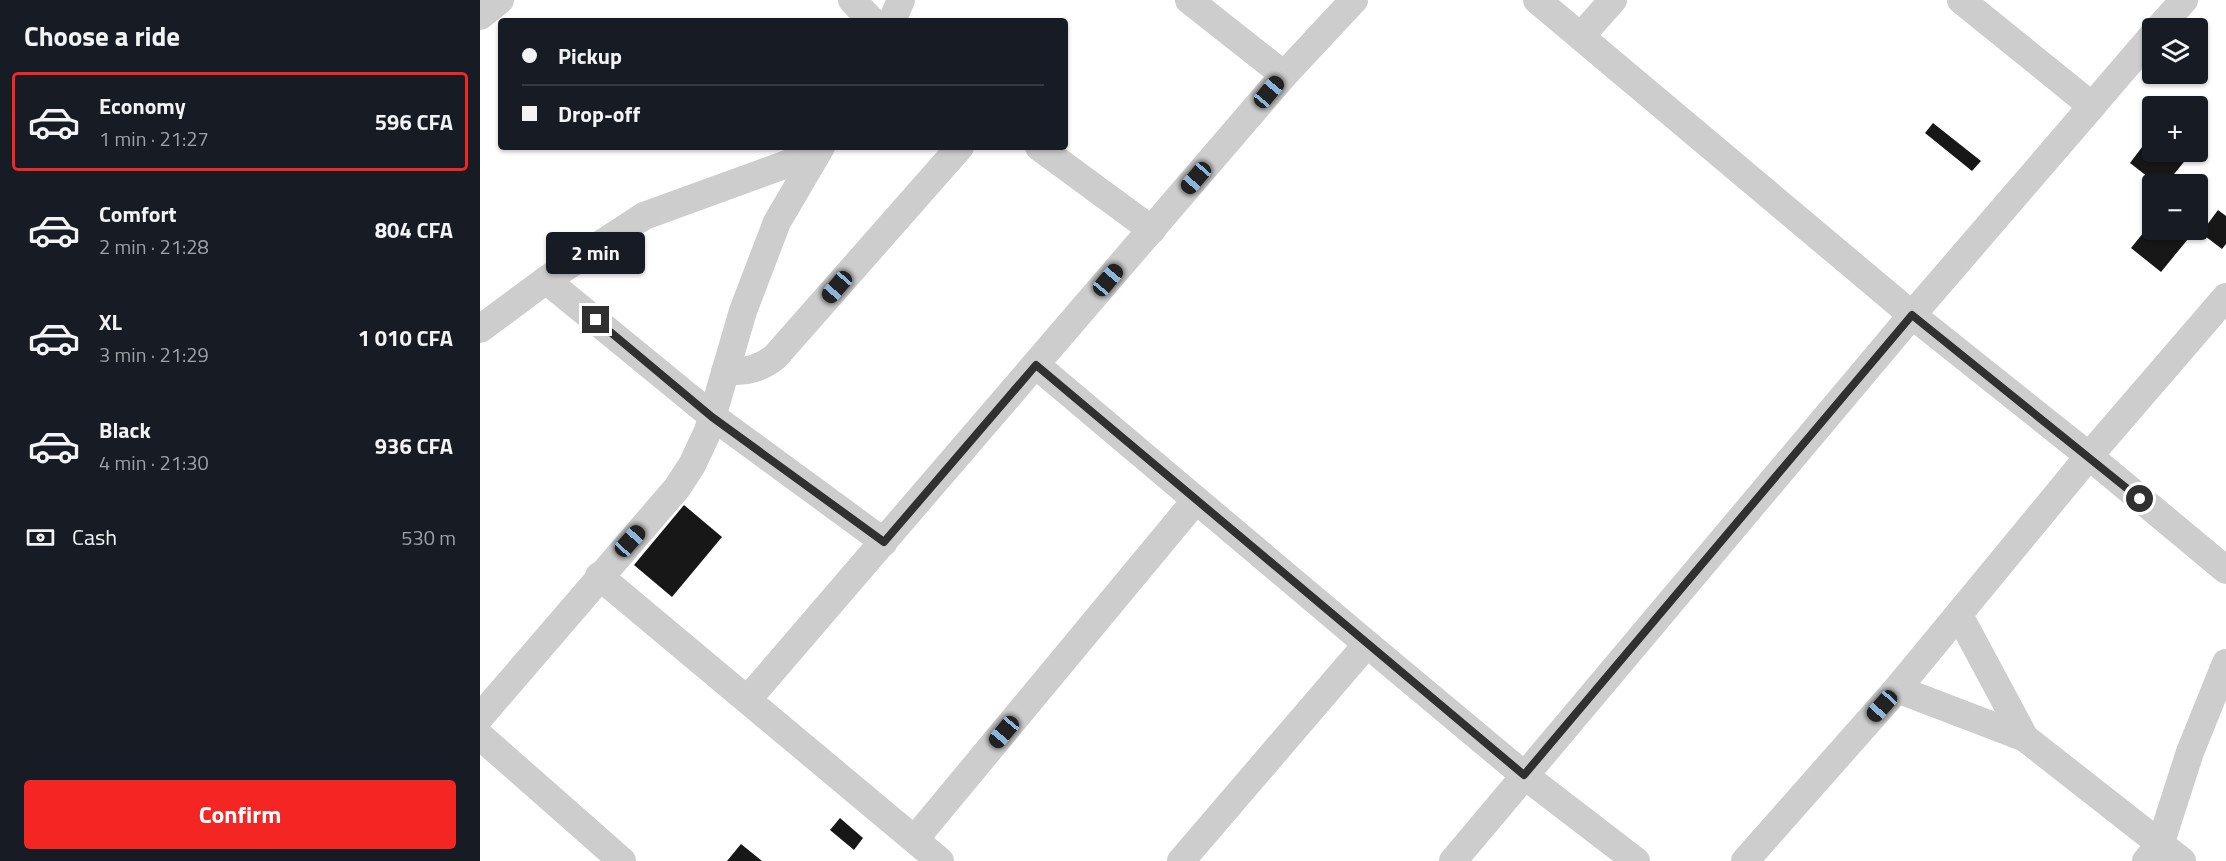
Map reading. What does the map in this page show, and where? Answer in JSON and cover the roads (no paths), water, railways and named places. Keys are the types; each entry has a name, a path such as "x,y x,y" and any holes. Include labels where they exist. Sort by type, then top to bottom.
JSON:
{"street":[{"path":"480,16 500,0"},
{"path":"852,0 869,18"},
{"path":"893,18 901,0"},
{"path":"1189,0 1284,75"},
{"path":"748,699 1284,75 1354,0"},
{"path":"1538,0 1912,315 2089,456 2226,570"},
{"path":"1581,36 1613,0"},
{"path":"1960,0 2092,106"},
{"path":"2168,18 2184,0"},
{"path":"1453,861 1912,315 2142,48"},
{"path":"480,717 677,488 705,440 743,311 777,222 819,150"},
{"path":"480,329 546,280 644,216 819,150"},
{"path":"725,372 748,371 763,366 775,357 957,150"},
{"path":"1043,150 1152,230"},
{"path":"546,280 712,417 884,542"},
{"path":"1745,861 1897,689 2089,456 2226,297"},
{"path":"1036,365 1524,775 1636,861"},
{"path":"915,839 1196,500"},
{"path":"599,576 940,861"},
{"path":"1959,615 2025,738"},
{"path":"1181,861 1367,644"},
{"path":"1897,689 2025,738 2163,856 2190,752 2226,663"},
{"path":"480,736 622,861"}]}
